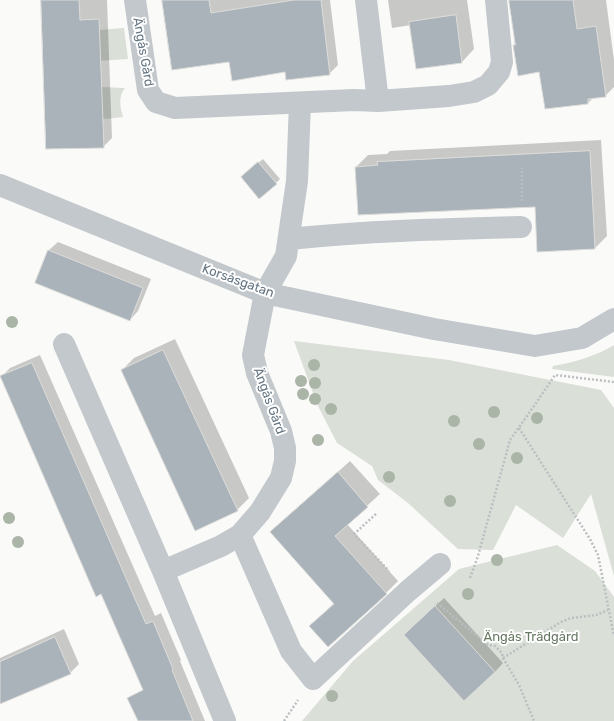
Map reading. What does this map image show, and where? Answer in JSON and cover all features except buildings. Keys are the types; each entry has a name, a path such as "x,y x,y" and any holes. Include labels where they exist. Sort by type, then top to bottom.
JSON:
{"street":[{"name":"Ängås Gård","path":"135,0 148,90 156,102 175,108 378,100 449,96 474,92 488,85 499,72 502,62 496,0"},
{"path":"366,0 378,100"},
{"name":"Ängås Gård","path":"163,571 221,546 240,535 260,512 281,478 285,461 285,448 281,431 257,373 253,355 265,293 286,256 297,181 300,103"},
{"name":"Korsåsgatan","path":"0,186 265,293 434,329 535,346 582,338 614,319"},
{"path":"289,239 405,230 521,227"},
{"path":"64,344 163,571 225,721"},
{"path":"240,535 291,651 313,679 408,591 440,564"}],"path":[{"path":"521,227 522,168"},
{"path":"470,578 478,556 510,440 555,375 614,382"},
{"path":"519,428 586,533 598,555 614,636"},
{"path":"376,514 354,534 408,591 435,601 478,637 488,644 495,646 502,653 503,658 519,685 534,721"},
{"path":"503,658 561,622 571,618 596,615 609,610"}],"green space":[{"path":"124,28 128,59 97,61 99,30"},
{"path":"101,87 125,88 120,98 120,106 123,117 106,119 100,118"},
{"path":"294,341 449,360 601,390 614,408 614,576 591,494 563,538 516,505 493,550 458,549 408,503 378,480 372,466 337,443 317,404"},
{"path":"614,345 614,377 552,369 553,366 569,363 599,353"},
{"name":"Ängås Trädgård","path":"557,545 595,571 614,597 614,721 302,721 353,661 459,569"}]}
